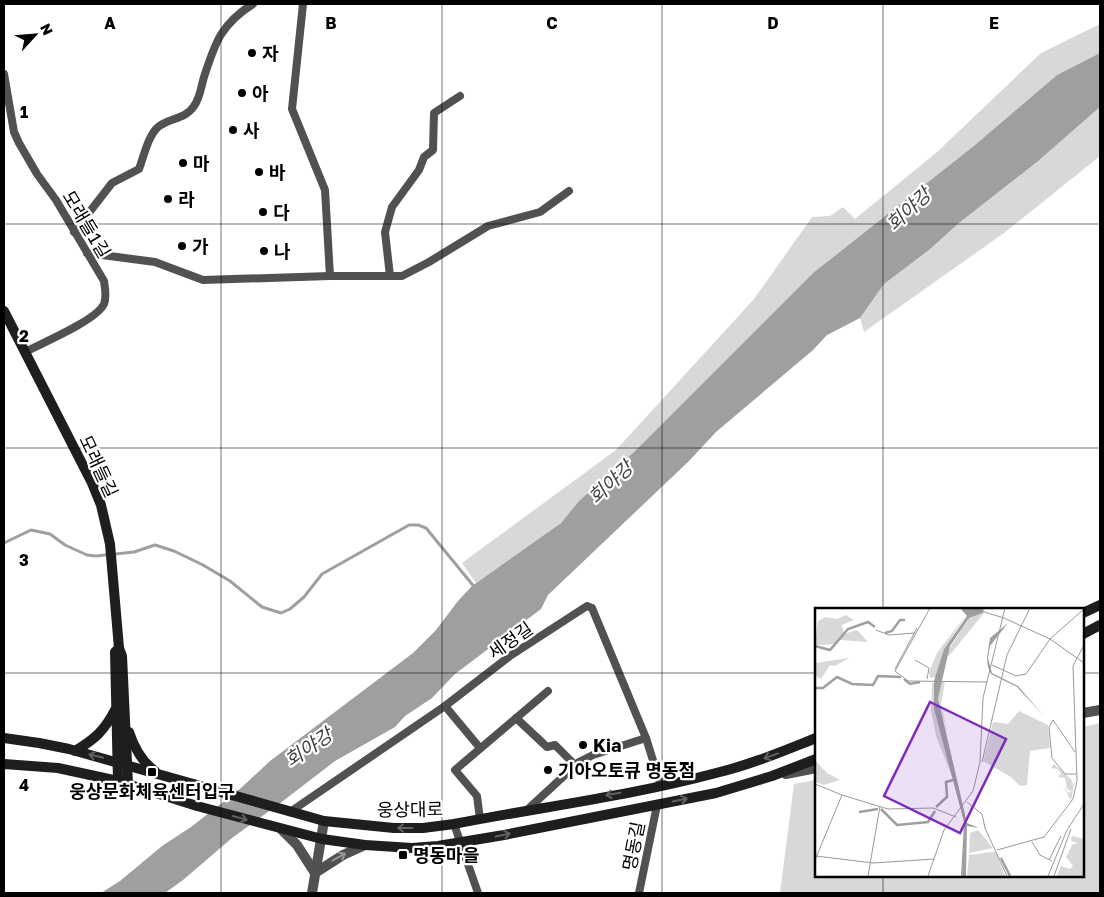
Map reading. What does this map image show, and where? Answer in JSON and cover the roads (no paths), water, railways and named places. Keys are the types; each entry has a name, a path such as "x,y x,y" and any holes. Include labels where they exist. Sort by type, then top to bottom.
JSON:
{"main road":[{"name":"모래들길","path":"4,311 92,484 106,522 113,565 119,648 114,652 120,710 123,783"},
{"path":"1084,613 1100,605"},
{"path":"1084,633 1100,625"},
{"path":"75,751 101,733 120,710 138,752 150,767 160,774"},
{"name":"웅상대로","path":"4,738 39,742 122,763 210,790 324,821 394,828 423,828 454,824 661,786 742,766 815,738"},
{"name":"웅상대로","path":"4,764 58,768 123,783 282,830 322,839 365,845 412,848 460,843 716,793 772,776 815,759"}],"street":[{"path":"74,232 112,183 139,169 150,140 158,127 189,112 195,105 210,64 211,52 219,35 239,13 253,4"},
{"path":"303,4 292,109 325,190 330,276"},
{"name":"모래들1길","path":"4,74 14,132 18,143 56,200 104,281 106,294 104,304 98,313 25,352"},
{"path":"390,276 385,232 392,207 419,170 424,157 433,150 434,113 460,96"},
{"path":"87,253 155,262 202,280 402,276 488,226 540,212 569,191"},
{"name":"세정길","path":"290,812 445,706 510,656 587,606 592,608 646,738 661,786"},
{"path":"480,819 477,796 455,770 548,691"},
{"path":"445,706 480,748"},
{"path":"1084,713 1100,710"},
{"path":"516,718 547,747 555,745 575,766"},
{"path":"527,810 575,766 593,755 646,738"},
{"path":"772,776 815,768"},
{"name":"명동길","path":"639,893 657,805"},
{"path":"312,893 324,821"},
{"path":"454,824 478,893"},
{"path":"282,830 297,845 314,873"},
{"path":"314,873 343,855 365,845"}],"water":[{"name":"회야강","path":"1100,53 1100,107 1037,162 884,284 860,318 827,335 813,350 716,432 689,461 548,595 541,609 455,674 432,698 405,716 395,727 335,761 232,838 165,893 101,893 120,881 162,846 191,827 241,788 270,761 413,653 436,630 472,586 561,523 579,501 634,452 813,273 975,145 1057,75"}],"waterway":[{"path":"4,543 31,530 50,534 65,545 87,555 96,556 134,552 155,545 174,551 203,565 230,581 262,607 281,613 290,609 304,597 322,574 409,525 418,525 426,528 476,589"}],"place":[{"name":"자","path":"252,53"},
{"name":"아","path":"242,93"},
{"name":"사","path":"233,130"},
{"name":"마","path":"183,163"},
{"name":"바","path":"259,172"},
{"name":"라","path":"168,199"},
{"name":"다","path":"263,212"},
{"name":"가","path":"182,246"},
{"name":"나","path":"264,251"},
{"name":"Kia","path":"583,745"},
{"name":"기아오토큐 명동점","path":"548,770"},
{"name":"웅상문화체육센터입구","path":"152,772"},
{"name":"명동마을","path":"403,855"}]}
